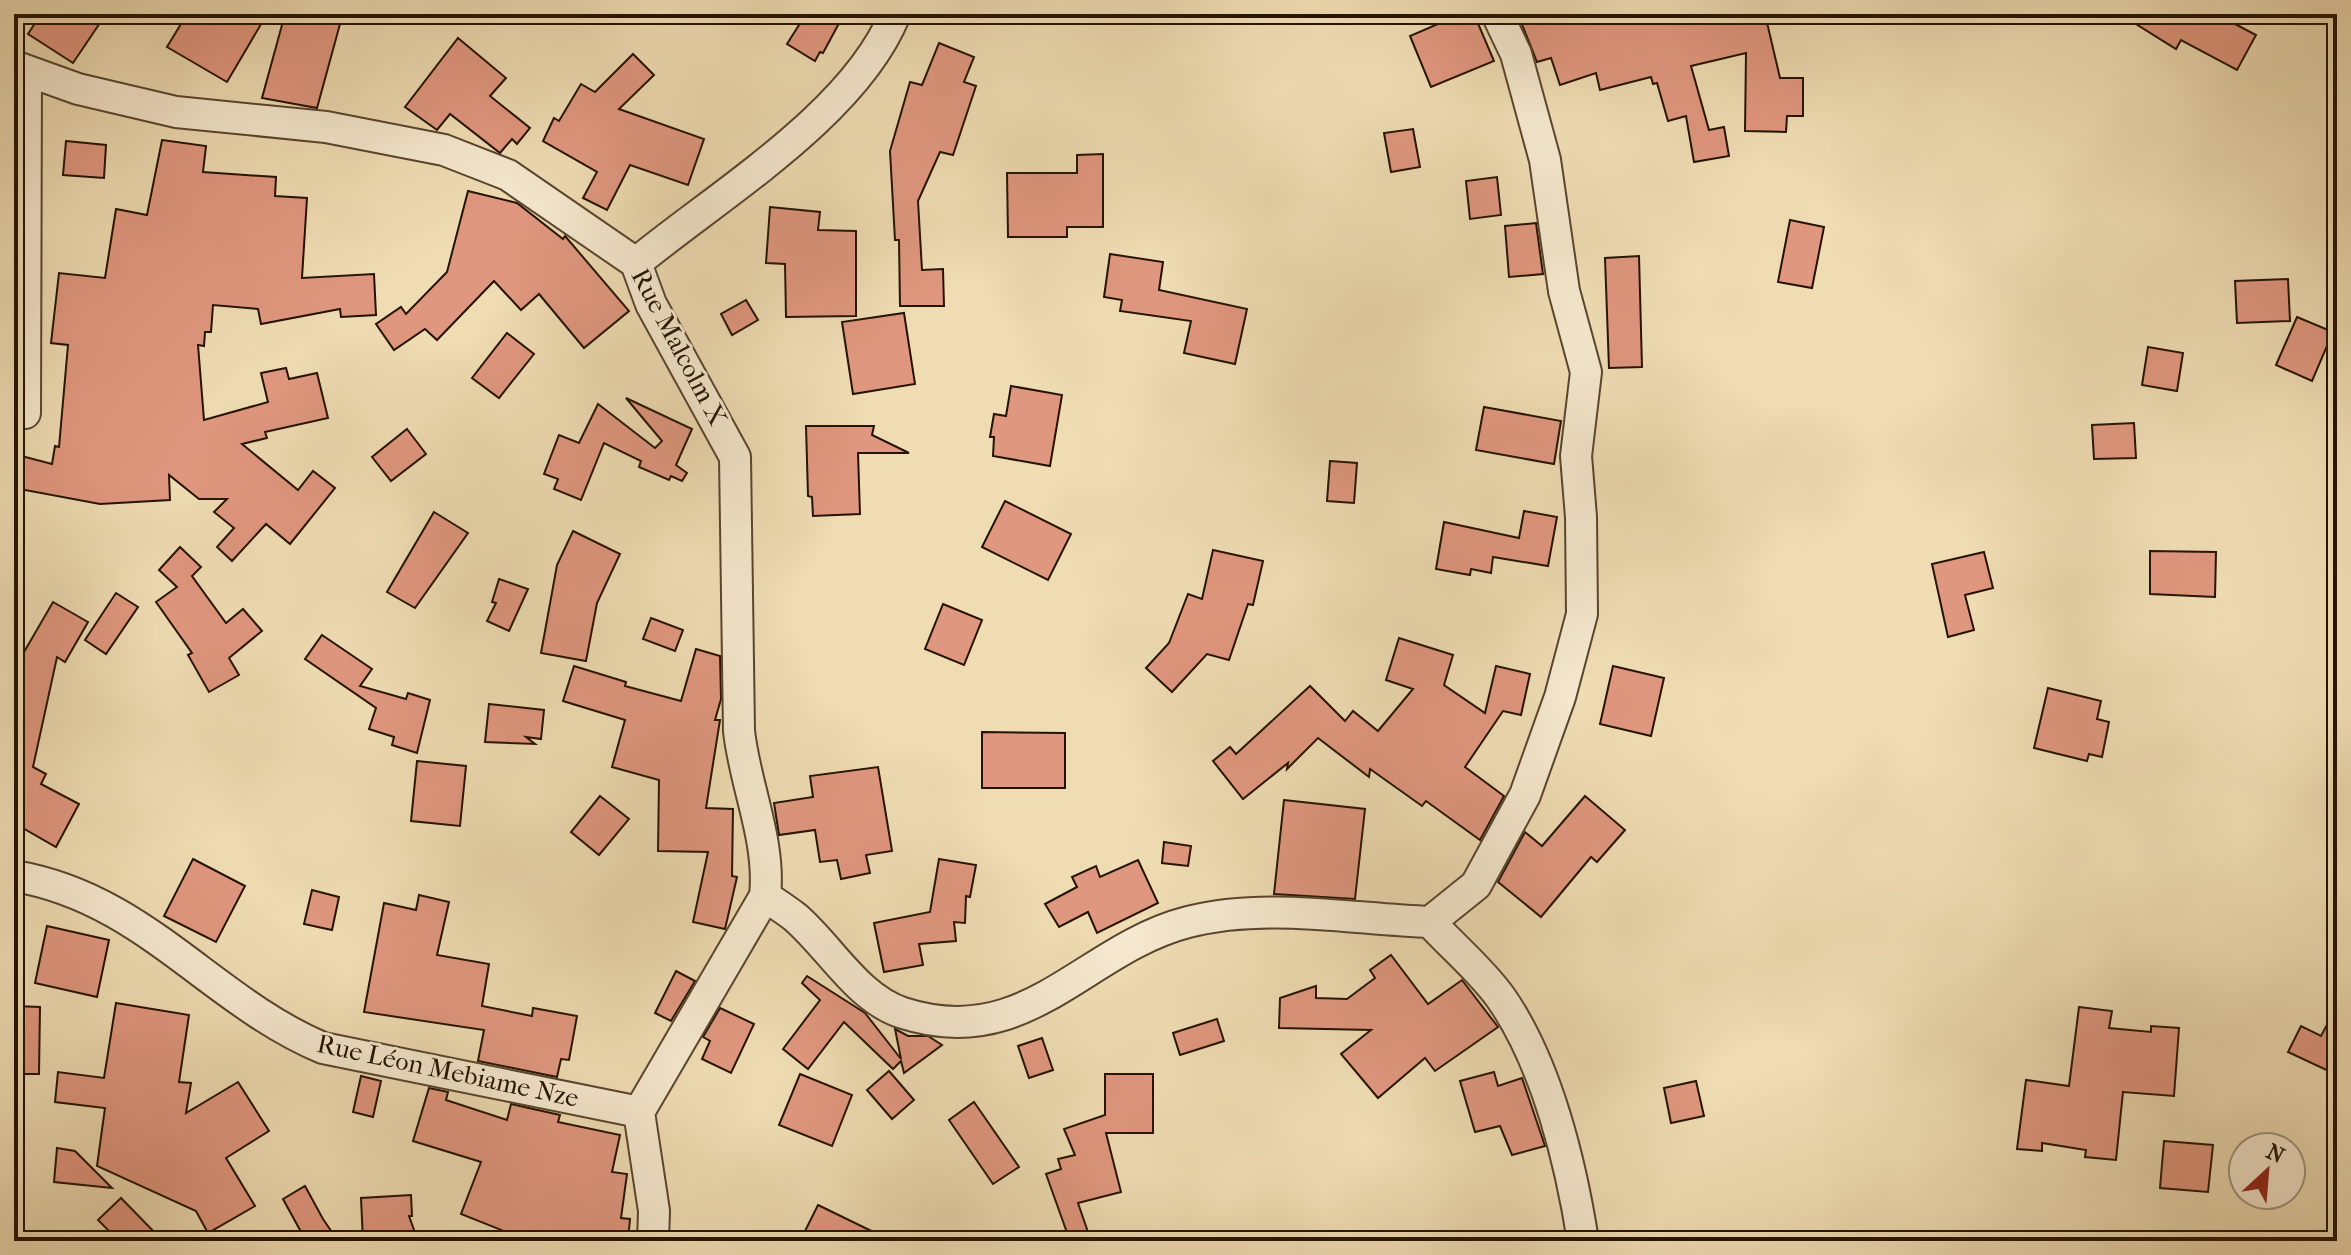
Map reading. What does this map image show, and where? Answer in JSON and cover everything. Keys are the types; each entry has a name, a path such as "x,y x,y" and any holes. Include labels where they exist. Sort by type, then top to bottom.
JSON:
{"street":[{"path":"636,263 776,155 861,69 887,34 895,14"},
{"path":"653,1241 654,1211 639,1112 765,896 796,918 874,996 901,1012 965,1023 1000,1018 1038,1001 1147,937 1186,922 1236,912 1430,922 1476,885 1525,795 1560,697 1582,614 1581,517 1576,456 1586,372 1564,291 1545,160 1516,54 1497,14"},
{"path":"20,68 25,413"},
{"name":"Rue Malcolm X","path":"20,68 78,89 176,112 326,127 444,150 508,175 636,263 651,304 735,457 739,731 743,767 769,866 765,896"},
{"name":"Rue Léon Mebiame Nze","path":"14,876 81,895 117,912 172,947 287,1033 323,1048 639,1112"},
{"path":"1430,922 1501,999 1527,1049 1564,1146 1583,1241"}],"building":[{"path":"41,14 106,14 73,63 28,34"},
{"path":"187,14 267,14 227,82 167,47"},
{"path":"285,14 302,14 340,24 317,108 262,98"},
{"path":"806,14 844,14 823,53 820,52 815,61 787,44"},
{"path":"1442,14 1474,14 1494,61 1431,87 1410,36 1445,21"},
{"path":"1552,14 1765,14 1780,78 1803,78 1803,116 1787,116 1786,132 1745,131 1746,53 1691,66 1709,130 1724,127 1729,156 1694,162 1686,116 1668,121 1657,83 1653,84 1651,77 1600,90 1596,73 1560,85 1551,58 1537,62 1521,22"},
{"path":"2120,14 2216,14 2256,35 2237,70 2181,40 2176,49"},
{"path":"458,38 506,78 490,96 530,128 517,144 512,139 500,153 450,114 437,130 405,107"},
{"path":"939,43 974,57 964,82 976,86 953,155 940,152 918,201 922,270 943,269 944,306 900,306 899,240 895,240 890,151 910,82 922,85"},
{"path":"633,54 654,75 619,109 704,139 688,185 630,165 607,210 583,198 597,172 543,141 554,118 559,121 581,84 595,92"},
{"path":"1413,129 1420,167 1391,172 1384,133"},
{"path":"162,140 206,146 203,172 276,177 275,196 307,198 302,278 374,274 376,315 341,317 340,309 261,324 258,309 213,305 211,332 205,332 204,346 198,345 204,420 268,402 261,373 286,368 289,379 317,373 328,418 265,432 267,438 242,444 298,490 313,471 335,488 290,544 266,524 232,561 217,547 234,528 214,512 227,499 199,499 169,475 170,500 100,504 14,488 14,454 52,464 55,446 59,447 68,345 51,343 59,273 105,278 116,209 147,215"},
{"path":"66,141 106,145 104,178 63,175"},
{"path":"1103,154 1103,227 1067,227 1067,237 1008,237 1007,173 1077,173 1077,155"},
{"path":"1497,177 1501,215 1470,219 1466,181"},
{"path":"468,191 517,203 563,239 565,236 629,311 584,348 539,294 521,310 494,281 437,340 425,329 394,350 376,324 401,307 406,314 447,272"},
{"path":"770,207 820,212 818,230 856,231 856,316 786,317 785,264 766,263"},
{"path":"1790,220 1824,227 1812,288 1778,282"},
{"path":"1536,223 1543,274 1509,277 1505,226"},
{"path":"1110,254 1163,262 1159,290 1247,309 1235,364 1184,353 1191,321 1120,311 1122,300 1104,297"},
{"path":"1639,256 1642,367 1609,368 1605,258"},
{"path":"2288,279 2290,321 2237,323 2235,281"},
{"path":"746,300 758,320 732,335 721,314"},
{"path":"904,313 915,384 853,394 842,322"},
{"path":"2297,317 2333,332 2312,381 2276,365"},
{"path":"507,333 534,354 499,398 472,378"},
{"path":"2148,347 2183,353 2177,391 2142,385"},
{"path":"1011,386 1062,395 1050,466 993,456 994,437 990,437 994,414 1006,416"},
{"path":"626,398 692,429 676,465 687,473 682,481 671,476 669,480 639,467 641,461 604,443 581,500 554,489 558,479 544,474 559,435 579,443 598,404 655,448 662,441"},
{"path":"1484,407 1561,421 1554,464 1476,450"},
{"path":"2134,423 2136,458 2094,459 2092,425"},
{"path":"806,426 874,426 872,435 909,453 858,453 860,514 813,516 812,497 808,496"},
{"path":"407,429 426,454 391,481 372,457"},
{"path":"1330,461 1357,463 1354,503 1327,501"},
{"path":"1005,501 1071,534 1048,580 982,547"},
{"path":"1524,511 1557,517 1548,566 1493,557 1491,573 1471,569 1470,575 1436,569 1444,522 1519,538"},
{"path":"434,512 468,533 415,608 387,592"},
{"path":"573,531 620,554 597,603 586,661 541,653 557,565"},
{"path":"180,547 201,567 192,576 226,623 243,609 262,631 229,658 239,675 209,692 188,655 192,653 156,602 177,587 159,570"},
{"path":"1213,550 1263,561 1253,605 1248,604 1229,660 1207,654 1172,692 1146,668 1169,643 1188,594 1202,599"},
{"path":"2150,551 2216,552 2215,597 2150,594"},
{"path":"1984,552 1993,588 1965,595 1974,630 1948,637 1932,564"},
{"path":"499,579 528,589 509,631 487,621 496,603 492,602"},
{"path":"116,593 138,607 106,654 85,640"},
{"path":"53,602 88,622 65,662 57,657 33,767 46,774 41,784 79,804 56,847 14,823 14,649 24,652"},
{"path":"943,604 982,620 964,665 925,649"},
{"path":"651,618 683,630 675,651 643,639"},
{"path":"322,635 372,669 360,686 406,699 408,693 430,700 417,753 392,745 394,737 369,729 376,708 305,659"},
{"path":"1399,638 1453,655 1444,685 1485,713 1496,666 1530,674 1521,715 1503,711 1465,767 1504,796 1480,840 1426,801 1422,806 1370,769 1369,777 1318,738 1287,769 1288,763 1243,799 1213,761 1230,747 1236,754 1310,686 1345,721 1353,711 1378,731 1413,689 1386,680"},
{"path":"696,649 720,656 721,699 715,720 720,720 706,808 733,809 732,876 737,877 725,929 693,922 708,852 658,851 659,780 612,767 625,720 563,701 574,666 626,682 625,686 681,701"},
{"path":"1613,666 1664,678 1651,736 1600,724"},
{"path":"2048,688 2101,701 2097,719 2109,722 2102,757 2089,754 2087,761 2034,748"},
{"path":"489,704 544,710 541,739 526,737 535,744 485,742"},
{"path":"982,732 1065,733 1065,788 982,788"},
{"path":"417,761 466,766 460,826 411,821"},
{"path":"878,767 892,851 866,855 870,873 841,879 837,860 820,862 815,830 779,835 774,803 813,797 810,776"},
{"path":"600,796 629,819 599,855 571,832"},
{"path":"1585,796 1625,830 1597,862 1591,857 1541,917 1498,882 1525,832 1542,846"},
{"path":"1284,800 1365,809 1355,899 1274,894"},
{"path":"1164,842 1191,846 1188,866 1162,863"},
{"path":"193,859 245,886 216,942 164,916"},
{"path":"939,859 976,865 970,897 966,896 965,923 954,922 956,941 919,944 923,965 884,972 874,923 930,912"},
{"path":"1138,860 1158,903 1097,933 1088,912 1059,927 1045,904 1077,887 1072,877 1096,866 1100,877"},
{"path":"312,890 339,897 332,930 304,924"},
{"path":"419,895 449,902 437,955 489,964 482,1006 532,1016 533,1008 577,1016 569,1060 561,1059 557,1077 478,1061 484,1030 364,1012 384,903 416,910"},
{"path":"47,926 109,940 97,997 35,983"},
{"path":"1391,955 1428,1004 1462,980 1498,1027 1435,1071 1425,1058 1378,1098 1341,1054 1371,1030 1279,1028 1280,998 1316,986 1316,998 1347,999 1375,978 1370,970"},
{"path":"676,971 695,981 671,1021 655,1013"},
{"path":"807,976 865,1013 901,1059 895,1029 908,1036 928,1036 942,1045 904,1073 901,1061 893,1069 844,1022 808,1069 783,1049 820,1000 802,983"},
{"path":"116,1003 189,1015 179,1082 191,1083 186,1113 238,1082 269,1131 226,1158 255,1206 208,1233 196,1211 97,1166 105,1108 55,1102 58,1072 104,1078"},
{"path":"14,1006 40,1007 39,1074 14,1074"},
{"path":"2337,1006 2337,1075 2288,1052 2301,1026 2321,1036"},
{"path":"2079,1007 2112,1011 2109,1028 2151,1032 2151,1026 2179,1028 2174,1096 2123,1092 2116,1160 2085,1157 2086,1150 2042,1143 2042,1151 2017,1149 2026,1080 2069,1086"},
{"path":"720,1008 754,1024 731,1073 702,1059 710,1041 703,1037"},
{"path":"1217,1019 1224,1041 1180,1055 1173,1033"},
{"path":"1042,1038 1053,1070 1029,1078 1018,1046"},
{"path":"889,1071 914,1100 892,1119 867,1090"},
{"path":"1494,1072 1498,1086 1522,1078 1545,1146 1512,1155 1500,1126 1475,1132 1460,1081"},
{"path":"800,1074 852,1095 832,1146 779,1125"},
{"path":"1105,1074 1153,1074 1153,1133 1106,1133 1121,1192 1078,1203 1089,1235 1070,1241 1046,1174 1061,1169 1058,1159 1075,1155 1064,1129 1105,1115"},
{"path":"361,1076 381,1081 373,1117 353,1112"},
{"path":"1696,1081 1704,1116 1671,1123 1664,1088"},
{"path":"429,1088 448,1092 446,1100 507,1120 511,1104 560,1115 558,1122 620,1135 612,1172 627,1174 621,1218 630,1219 628,1241 529,1241 461,1214 481,1162 413,1141"},
{"path":"974,1102 1019,1167 993,1184 949,1120"},
{"path":"2164,1141 2213,1145 2208,1192 2160,1188"},
{"path":"57,1148 75,1151 112,1188 54,1182"},
{"path":"305,1186 338,1241 306,1241 283,1199"},
{"path":"411,1195 412,1216 409,1216 418,1241 363,1241 361,1198"},
{"path":"121,1198 163,1241 119,1241 98,1220"},
{"path":"818,1205 892,1241 800,1241"}]}
